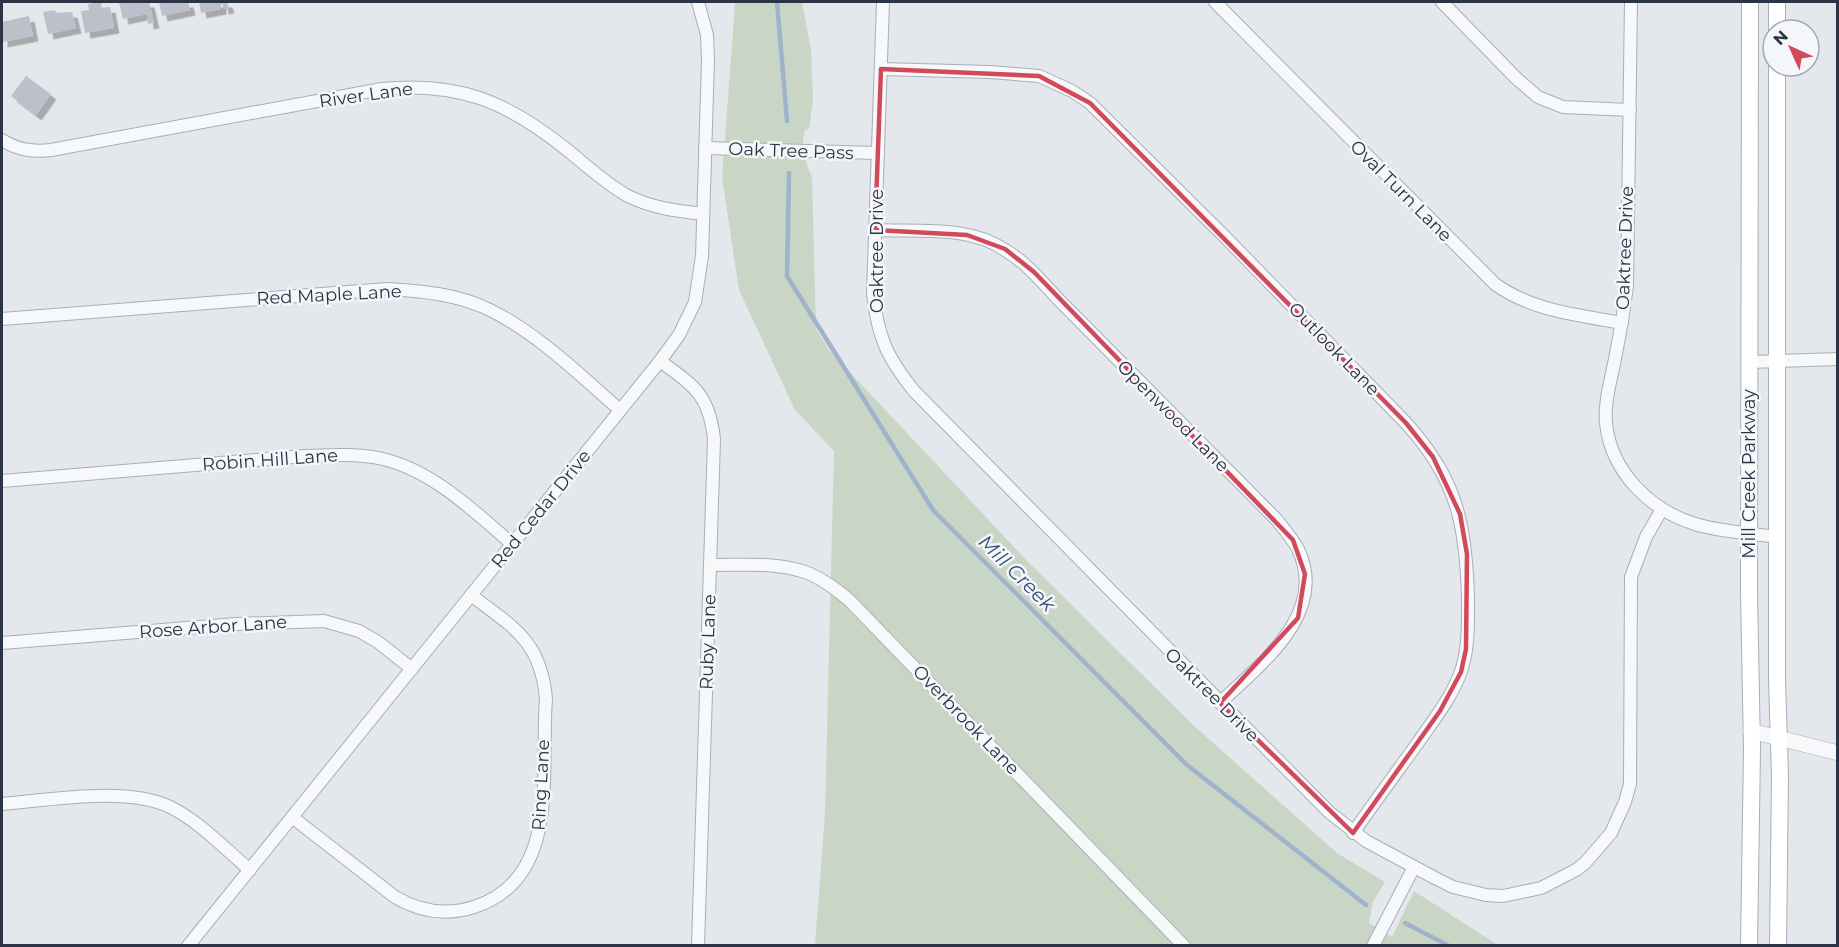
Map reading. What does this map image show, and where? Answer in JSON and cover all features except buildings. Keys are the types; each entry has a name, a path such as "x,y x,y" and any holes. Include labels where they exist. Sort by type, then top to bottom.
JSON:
{"main road":[{"name":"Mill Creek Parkway","path":"1749,945 1750,2"},
{"path":"1777,2 1777,18"},
{"name":"Mill Creek Parkway","path":"1777,78 1778,945"}],"street":[{"name":"Red Cedar Drive","path":"188,945 621,410 679,335 695,302 702,256 707,34 698,2"},
{"name":"Oaktree Drive","path":"883,2 873,294 876,321 888,353 898,371 914,391 1220,703 1353,833 1454,887 1486,894 1503,896 1528,892 1554,883 1576,870 1611,833 1625,802 1630,784 1631,577 1646,537 1662,509"},
{"name":"Oval Turn Lane","path":"1215,2 1495,284 1523,301 1546,309 1622,323"},
{"path":"1442,2 1516,78 1538,97 1563,107 1630,111"},
{"name":"Oaktree Drive","path":"1630,2 1626,286 1622,323 1607,397 1606,422 1610,440 1618,463 1630,481 1644,496 1662,509 1695,524 1718,530 1777,537"},
{"name":"Outlook Lane","path":"881,69 1000,72 1039,76 1072,91 1090,103 1398,414 1420,438 1432,457 1450,489 1467,554 1466,649 1461,672 1440,711 1353,833"},
{"name":"River Lane","path":"2,140 21,150 34,152 51,150 382,89 431,87 465,93 524,117 610,184 649,205 703,214"},
{"name":"Oak Tree Pass","path":"705,148 878,153"},
{"name":"Openwood Lane","path":"875,230 967,235 986,240 1012,255 1034,272 1200,444 1261,503 1293,540 1305,574 1303,604 1298,618 1290,632 1272,652 1220,703"},
{"name":"Red Maple Lane","path":"2,319 387,289 432,293 467,301 488,309 511,322 621,410"},
{"path":"1749,362 1838,359"},
{"name":"Ruby Lane","path":"660,361 700,392 712,420 714,439 712,565 698,945"},
{"name":"Robin Hill Lane","path":"2,481 324,455 343,454 381,458 425,476 454,496 512,544"},
{"name":"Overbrook Lane","path":"712,565 763,565 794,569 821,579 849,600 1184,945"},
{"name":"Ring Lane","path":"292,817 411,907 451,912 481,905 510,887 525,869 531,859 541,827 546,699 544,680 539,661 530,645 521,635 471,596"},
{"name":"Rose Arbor Lane","path":"2,643 236,624 324,621 358,631 384,647 412,669"},
{"path":"1751,731 1838,753"},
{"path":"2,804 115,796 153,800 182,814 250,870"},
{"path":"1373,945 1414,867"}],"highlighted area":[{"path":"881,69 1039,76 1090,103 1406,423 1433,457 1460,514 1467,554 1466,649 1461,672 1440,711 1353,833 1220,703 1298,618 1305,574 1293,540 1034,272 1005,249 967,235 875,230"}],"green space":[{"path":"734,2 802,2 811,50 813,99 809,129 805,130 803,148 812,177 816,329 829,350 1031,565 1192,724 1337,853 1385,882 1373,902 1369,923 1392,937 1414,891 1498,945 815,945 825,813 834,451 795,410 739,290 722,177"}],"waterway":[{"name":"Mill Creek","path":"777,2 787,121"},
{"name":"Mill Creek","path":"789,173 787,276 933,510 1187,765 1366,905"},
{"name":"Mill Creek","path":"1405,923 1449,946"}]}
